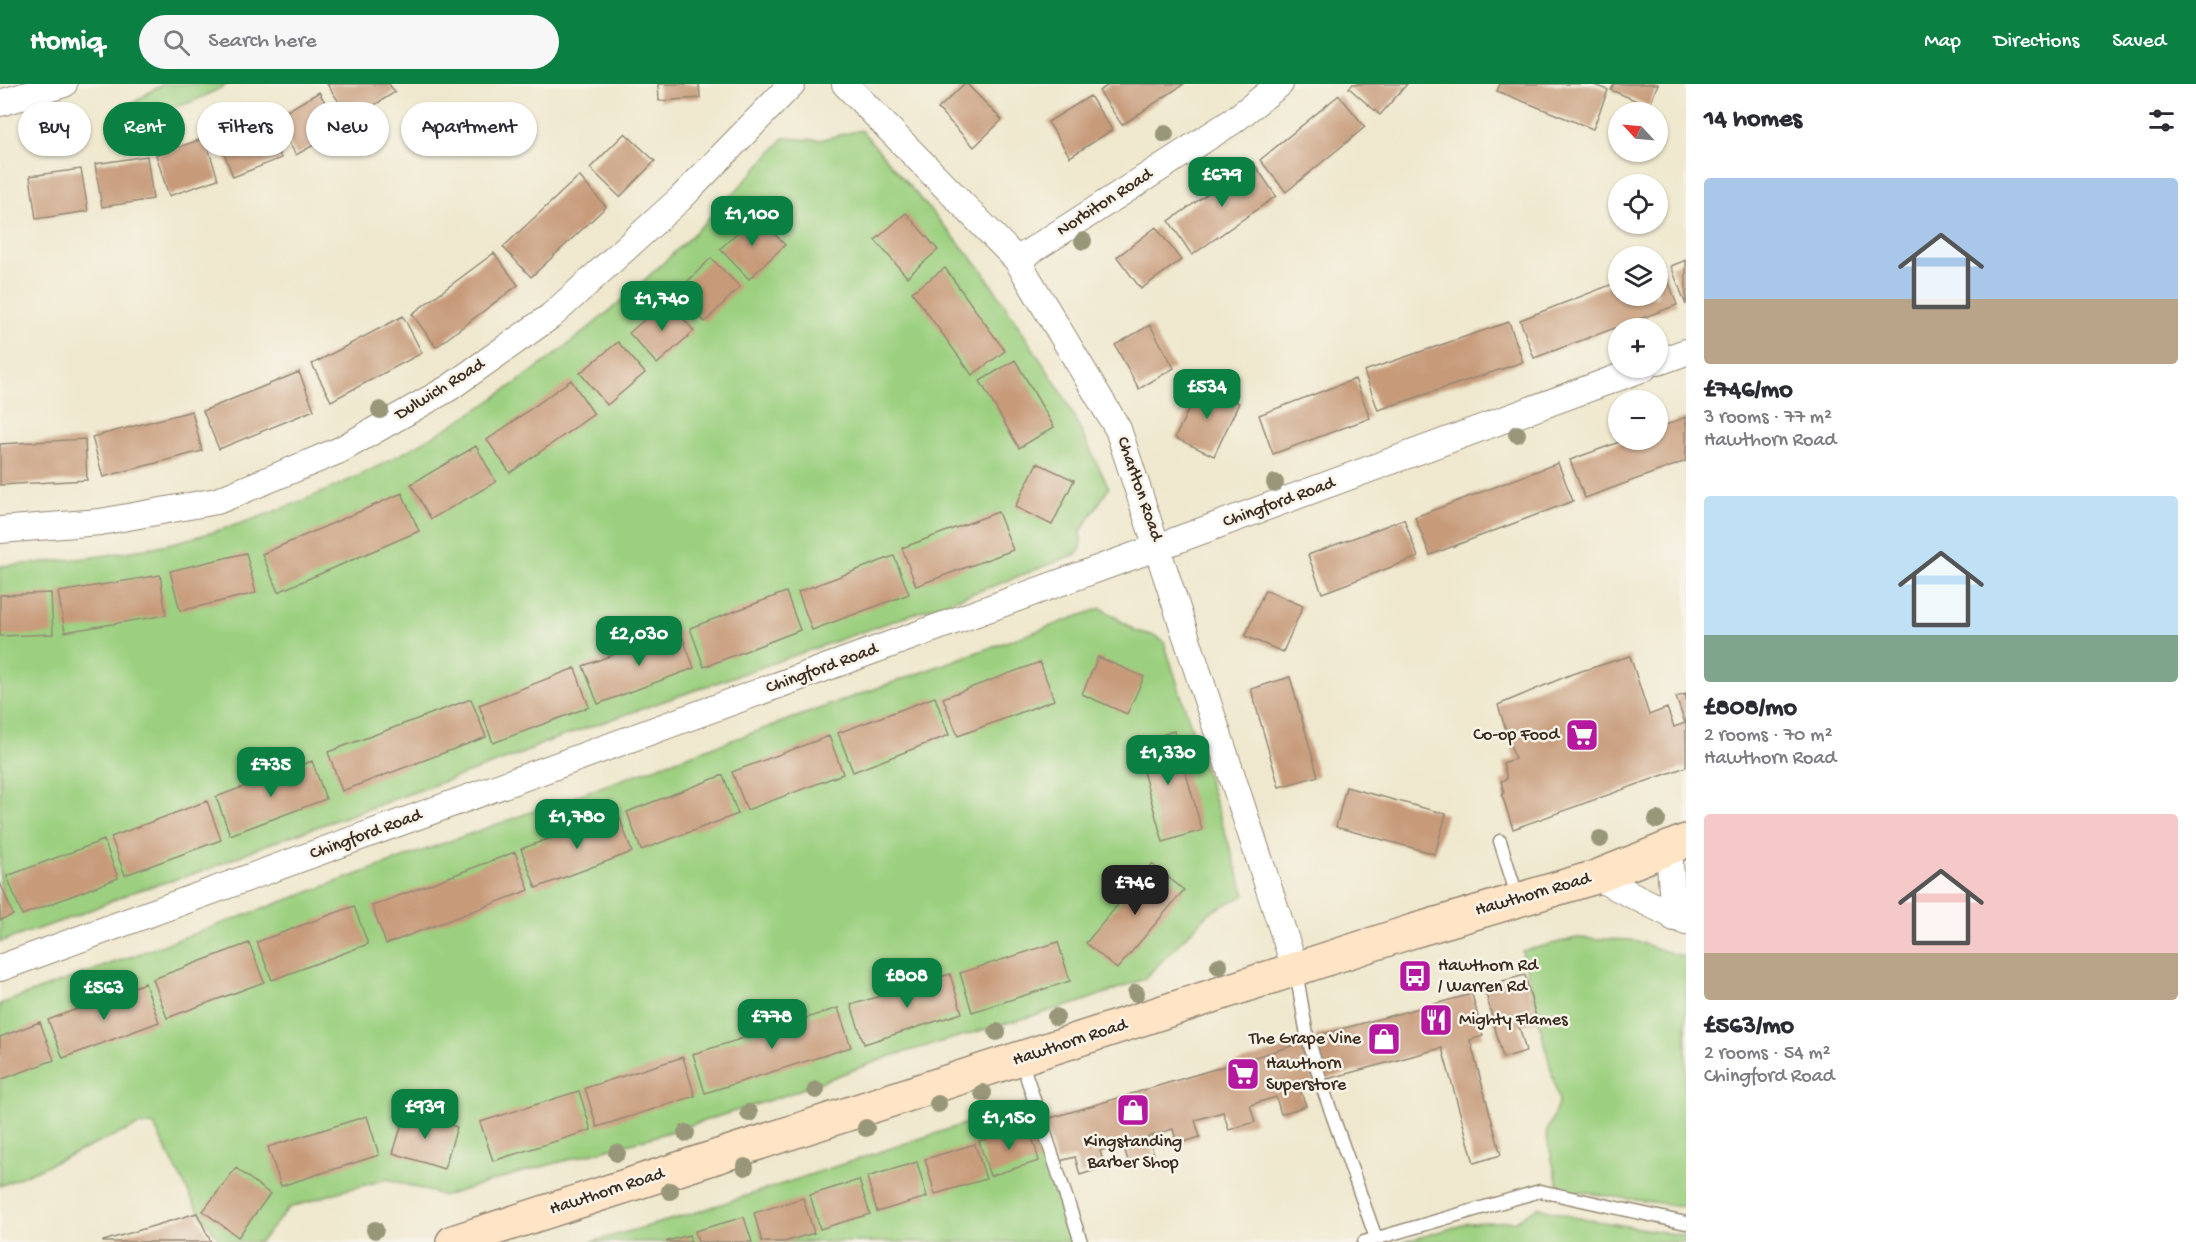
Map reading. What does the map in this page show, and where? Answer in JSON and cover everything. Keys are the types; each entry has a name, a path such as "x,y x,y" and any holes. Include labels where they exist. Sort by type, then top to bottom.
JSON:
{"street":[{"path":"0,103 64,84"},
{"name":"Dulwich Road","path":"0,530 100,522 217,501 350,444 449,388 551,316 680,199 792,84"},
{"name":"Charlton Road","path":"844,84 1017,260 1118,429 1296,971"},
{"name":"Norbiton Road","path":"1017,260 1233,121 1280,84"},
{"path":"1668,358 1686,352"},
{"name":"Chingford Road","path":"0,968 1617,378"},
{"path":"1596,877 1680,920 1677,845"},
{"name":"Hawthorn Road","path":"453,1242 1296,971 1413,931 1596,877 1677,845"}],"lane":[{"path":"1500,841 1518,899"},
{"path":"1296,971 1307,1035 1370,1240 1540,1191 1686,1223"},
{"path":"1021,1059 1081,1242"}],"green space":[{"path":"163,84 228,84 185,104 185,102 134,102"},
{"path":"861,130 982,270 1062,393 1109,488 1081,531 1081,548 1076,554 996,585 544,743 521,754 260,847 209,869 130,893 76,916 0,942 0,566 121,553 169,544 279,510 363,474 442,431 517,382 589,328 657,269 722,205 784,138 819,140"},
{"path":"1101,608 1136,631 1156,636 1164,642 1245,895 1210,912 1144,979 1078,1003 891,1056 783,1096 653,1137 444,1196 388,1179 338,1192 289,1208 260,1242 221,1242 195,1205 153,1124 137,1126 0,1186 0,1004"},
{"path":"1577,938 1632,940 1686,958 1686,1207 1559,1189 1546,1134 1559,1102 1522,951"},
{"path":"1031,1102 1075,1242 591,1242 691,1214"},
{"path":"1538,1207 1573,1217 1686,1236 1686,1242 1404,1242 1469,1223 1516,1221"}],"building":[{"path":"327,84 389,84 395,92 379,102 339,102"},
{"path":"658,84 699,84 700,98 659,101"},
{"path":"964,84 967,84 1002,120 974,147 938,109"},
{"path":"1110,84 1184,84 1122,125 1099,91"},
{"path":"1353,84 1407,84 1380,115 1349,88"},
{"path":"1500,84 1591,84 1608,90 1593,129 1497,91"},
{"path":"1614,84 1658,84 1651,102 1640,102 1611,90"},
{"path":"319,92 325,102 306,102 306,149 296,155 294,151 294,107"},
{"path":"1339,95 1365,127 1286,192 1260,160"},
{"path":"1090,96 1112,130 1070,157 1048,122"},
{"path":"625,133 655,161 620,197 590,168"},
{"path":"197,141 197,156 211,156 218,179 169,196 156,156 185,156 185,145"},
{"path":"147,156 153,199 102,207 95,164"},
{"path":"225,156 280,156 281,158 233,177"},
{"path":"1253,162 1276,196 1192,255 1169,221"},
{"path":"81,169 88,211 36,219 30,176"},
{"path":"579,176 606,207 531,277 503,247"},
{"path":"906,213 938,250 907,277 875,240"},
{"path":"756,215 785,245 749,279 720,249"},
{"path":"1156,227 1181,260 1141,289 1117,257"},
{"path":"494,253 518,285 436,347 412,314"},
{"path":"711,258 740,287 705,322 676,293"},
{"path":"1686,260 1686,305 1671,266"},
{"path":"945,268 1005,351 972,375 912,292"},
{"path":"1668,280 1677,305 1642,318 1608,318 1608,331 1534,358 1520,320 1608,286 1608,306 1668,306"},
{"path":"667,300 694,331 657,364 629,333"},
{"path":"403,316 422,353 331,401 312,364"},
{"path":"1509,322 1523,362 1378,410 1364,371"},
{"path":"1150,325 1174,368 1139,389 1115,345"},
{"path":"618,342 645,373 607,405 580,373"},
{"path":"1015,360 1054,427 1019,448 980,381"},
{"path":"299,372 314,410 219,449 203,411"},
{"path":"1355,379 1370,418 1273,454 1259,415"},
{"path":"571,380 594,414 510,473 487,440"},
{"path":"1200,385 1239,403 1214,456 1175,438"},
{"path":"192,411 202,451 103,477 92,437"},
{"path":"1686,417 1686,461 1585,498 1570,460 1608,446 1608,450 1668,450 1668,424"},
{"path":"85,439 87,480 0,485 0,444"},
{"path":"476,446 496,482 431,519 411,484"},
{"path":"1037,463 1074,480 1052,525 1015,507"},
{"path":"1558,463 1573,501 1430,555 1415,517"},
{"path":"402,493 419,531 278,592 262,554"},
{"path":"998,512 1013,550 916,586 902,548"},
{"path":"1404,519 1418,557 1322,593 1308,555"},
{"path":"246,553 256,593 180,611 170,571"},
{"path":"894,556 909,594 812,630 798,592"},
{"path":"160,575 166,615 65,632 58,592"},
{"path":"1265,590 1303,606 1283,652 1245,636"},
{"path":"786,592 800,630 704,667 690,628"},
{"path":"51,593 53,634 0,636 0,595"},
{"path":"680,630 694,668 598,704 583,666"},
{"name":"Co-op Food","path":"1630,656 1649,715 1667,708 1674,727 1685,723 1676,697 1686,694 1686,767 1513,829 1502,795 1504,793 1501,781 1507,779 1503,763 1515,759 1498,705 1572,674"},
{"path":"1098,657 1144,677 1127,714 1082,694"},
{"path":"1040,662 1054,700 958,736 943,698"},
{"path":"575,668 589,707 493,743 479,705"},
{"path":"1290,677 1318,776 1279,787 1251,689"},
{"path":"935,697 949,735 853,772 838,733"},
{"path":"471,699 486,737 342,791 328,752"},
{"path":"1174,731 1202,830 1163,842 1135,743"},
{"path":"829,736 843,774 747,810 732,772"},
{"path":"312,761 326,799 230,835 216,797"},
{"path":"723,775 738,814 641,850 627,812"},
{"path":"1346,787 1446,814 1435,854 1336,827"},
{"path":"207,801 221,840 125,875 111,837"},
{"path":"618,813 632,852 536,888 521,849"},
{"path":"104,840 118,878 22,915 7,876"},
{"path":"515,852 529,890 386,944 372,906"},
{"path":"1152,864 1184,890 1117,969 1086,943"},
{"path":"0,882 13,915 0,920"},
{"path":"354,906 368,944 272,980 257,942"},
{"path":"1058,942 1070,981 972,1012 960,973"},
{"path":"249,943 264,982 167,1018 153,979"},
{"path":"950,974 962,1013 864,1044 851,1005"},
{"path":"1525,975 1537,1021 1519,1026 1526,1051 1503,1058 1484,986"},
{"path":"145,983 159,1022 63,1058 48,1020"},
{"path":"1472,994 1483,1036 1470,1040 1501,1155 1474,1163 1442,1048 1327,1079 1315,1036"},
{"path":"838,1008 851,1047 705,1093 693,1054"},
{"path":"40,1022 54,1060 0,1080 0,1037"},
{"path":"1302,1043 1314,1085 1300,1089 1306,1106 1281,1114 1276,1097 1250,1105 1255,1122 1229,1130 1223,1112 1195,1120 1200,1137 1177,1144 1173,1129 1148,1137 1154,1154 1128,1161 1123,1144 1100,1151 1105,1167 1080,1175 1075,1157 1056,1162 1044,1120"},
{"path":"683,1057 695,1096 597,1127 585,1088"},
{"path":"579,1091 591,1130 493,1161 480,1122"},
{"path":"406,1111 457,1127 444,1169 393,1153"},
{"path":"367,1116 379,1155 281,1186 268,1147"},
{"path":"1029,1126 1039,1161 990,1176 979,1141"},
{"path":"975,1144 986,1179 935,1194 925,1159"},
{"path":"917,1162 927,1197 877,1212 867,1177"},
{"path":"236,1168 270,1194 238,1237 203,1211"},
{"path":"859,1180 870,1214 820,1229 810,1195"},
{"path":"803,1198 814,1233 784,1242 762,1242 754,1213"},
{"path":"197,1213 211,1242 103,1242 103,1241"},
{"path":"744,1217 752,1242 698,1242 695,1231"},
{"path":"689,1235 691,1242 667,1242 667,1241"}],"place":[{"name":"Co-op Food","path":"1582,735"},
{"name":"Hawthorn Rd / Warren Rd","path":"1415,976"},
{"name":"Mighty Flames","path":"1436,1020"},
{"name":"The Grape Vine","path":"1384,1039"},
{"name":"Hawthorn Superstore","path":"1243,1074"},
{"name":"Kingstanding Barber Shop","path":"1133,1110"}]}
